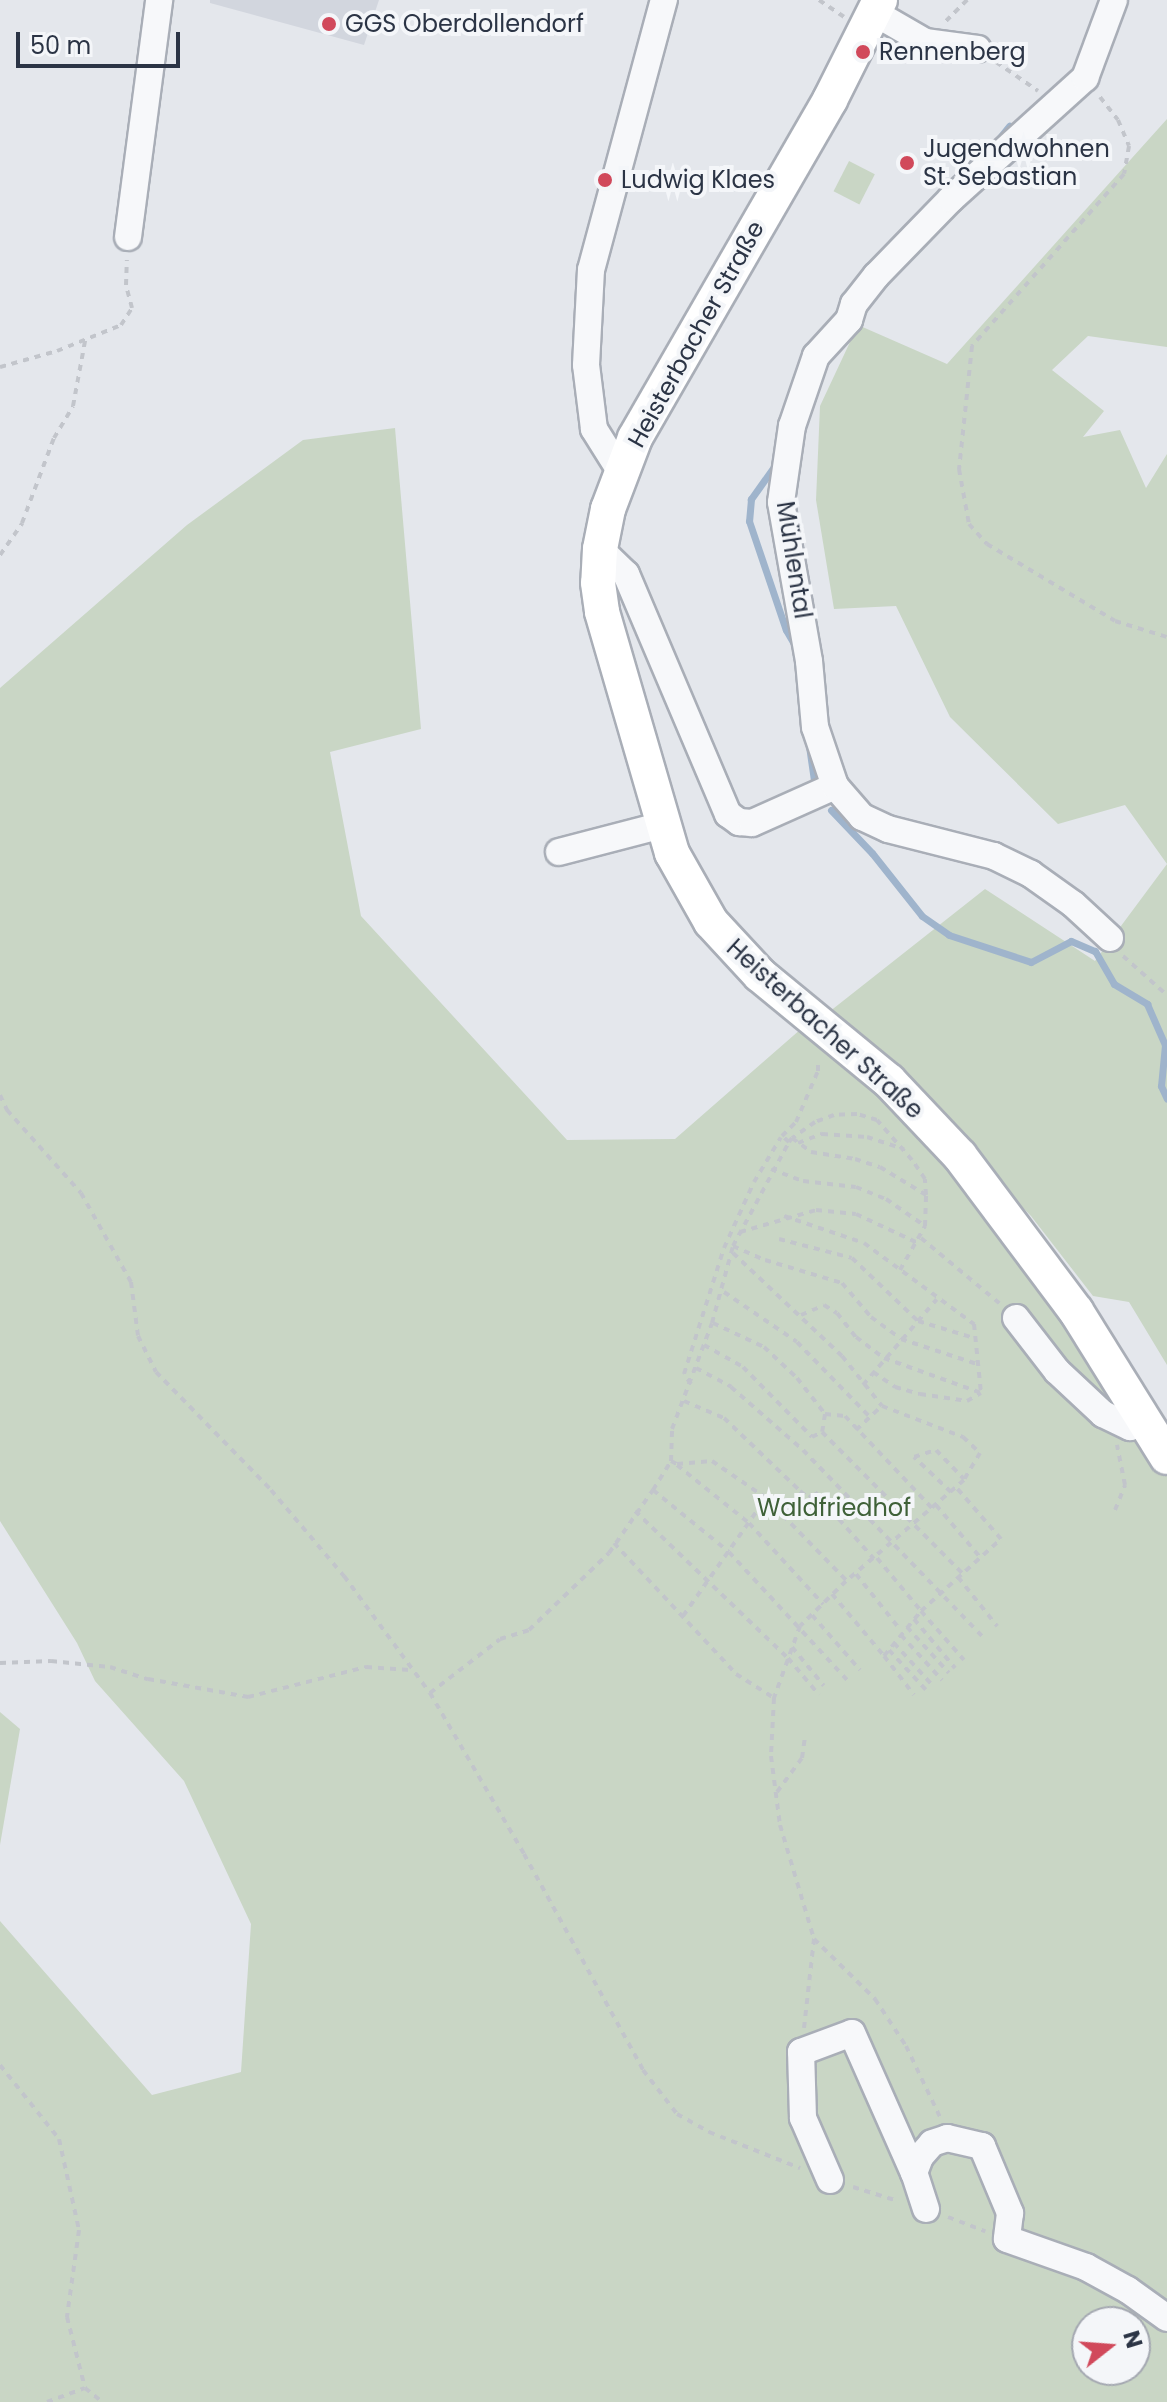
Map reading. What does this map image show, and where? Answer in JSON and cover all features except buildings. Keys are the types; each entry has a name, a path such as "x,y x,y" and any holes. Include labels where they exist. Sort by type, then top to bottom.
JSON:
{"main road":[{"name":"Heisterbacher Straße","path":"877,6 830,100 635,438 621,472 600,549 598,583 602,612 672,853 727,943 769,983 889,1081 960,1156 1047,1269 1167,1457"}],"street":[{"path":"128,237 159,0"},
{"path":"621,472 594,429 586,365 591,270 664,0"},
{"name":"Mühlental","path":"1110,938 1073,904 1031,874 994,856 888,829 862,817 835,786 815,727 809,661 781,502 792,426 816,356 849,320 854,304 876,276 951,199 1085,78 1114,0"},
{"path":"877,6 925,42 978,49"},
{"path":"600,549 626,574 728,814 739,822 752,823 835,786"},
{"path":"559,852 663,825"},
{"path":"1016,1318 1057,1371 1108,1416 1130,1427 1147,1422"},
{"path":"830,2180 803,2118 801,2052 852,2033 914,2173 926,2209"},
{"path":"914,2173 920,2157 932,2143 947,2138 964,2139 982,2146 1010,2213 1007,2239 1086,2267 1128,2290 1167,2318"}],"path":[{"path":"978,49 1058,105"},
{"path":"1085,78 1118,120 1129,146 1124,174 972,346 959,469 969,524 987,544 1115,621 1167,637"},
{"path":"0,367 57,351 86,336 121,325 132,308 126,285 128,237"},
{"path":"0,555 22,523 54,438 73,406 86,336"},
{"path":"1110,938 1138,972 1167,995"},
{"path":"691,1384 684,1374 724,1248 754,1182 782,1136 796,1122 818,1071 818,1056"},
{"path":"0,1095 7,1110 81,1193 124,1269 131,1282 138,1336 156,1372 280,1501 344,1576 410,1670 430,1693 643,2070 677,2114 709,2132 830,2180"},
{"path":"823,1604 749,1523 685,1475 674,1462 672,1429 723,1291 733,1246 771,1169 790,1140 815,1122 834,1115 857,1114 877,1120 906,1150 925,1179 925,1226 920,1240 900,1270"},
{"path":"798,1143 822,1134 867,1137 906,1150"},
{"path":"782,1136 811,1152 880,1167 926,1195"},
{"path":"771,1169 803,1181 856,1187 886,1199 925,1226"},
{"path":"740,1232 763,1227 784,1216 816,1210 856,1214 920,1240 1016,1318"},
{"path":"784,1216 864,1243 974,1324 981,1393"},
{"path":"779,1239 852,1258 918,1321 974,1338"},
{"path":"733,1246 765,1260 842,1283 871,1317 901,1339 977,1364"},
{"path":"733,1253 842,1356 882,1406 963,1437 980,1453 964,1480 846,1581 800,1626 774,1698 771,1756 780,1825 814,1939 801,2052"},
{"path":"723,1291 797,1342 870,1417"},
{"path":"863,1385 937,1299"},
{"path":"801,1315 824,1305 837,1313 856,1337 884,1358 981,1393"},
{"path":"712,1323 764,1347 797,1378 825,1414 845,1416 980,1557"},
{"path":"704,1345 743,1367 812,1437 822,1432"},
{"path":"696,1368 731,1387 803,1450 984,1638"},
{"path":"873,1372 895,1387 920,1394 967,1401 981,1393"},
{"path":"684,1401 724,1418 800,1491 809,1498 815,1492 964,1660"},
{"path":"856,1430 882,1406"},
{"path":"822,1432 825,1414"},
{"path":"1108,1416 1125,1485 1115,1510"},
{"path":"822,1432 960,1575 997,1626"},
{"path":"951,1492 914,1457 936,1450 964,1480"},
{"path":"674,1462 712,1461 766,1498 846,1581"},
{"path":"430,1693 500,1639 529,1630 609,1553 635,1511 674,1462"},
{"path":"884,1656 921,1611 1001,1539 956,1487"},
{"path":"653,1490 729,1552 848,1681"},
{"path":"683,1616 766,1498"},
{"path":"635,1511 788,1658 819,1695"},
{"path":"614,1543 736,1674 774,1698"},
{"path":"856,1574 898,1627"},
{"path":"832,1594 914,1695"},
{"path":"812,1615 860,1670"},
{"path":"914,1619 955,1668"},
{"path":"907,1627 949,1673"},
{"path":"901,1635 942,1680"},
{"path":"894,1643 933,1686"},
{"path":"792,1647 824,1686"},
{"path":"889,1650 926,1690"},
{"path":"0,1663 51,1661 110,1667 148,1679 248,1697 366,1667 410,1670"},
{"path":"776,1794 802,1758 805,1737"},
{"path":"814,1939 875,1999 906,2046 933,2098 947,2138"},
{"path":"0,2065 59,2139 79,2230 67,2317 85,2388 102,2402"},
{"path":"47,2402 85,2388"}],"shaded area":[{"name":"GGS Oberdollendorf","path":"210,0 379,0 364,45 210,3"}],"green space":[{"path":"1167,119 1167,347 1088,336 1052,370 1104,411 1083,437 1120,430 1146,488 1167,454 1167,864 1125,805 1058,824 950,717 896,606 834,609 816,500 820,406 858,325 947,364"},
{"path":"849,161 875,174 859,204 834,191"},
{"name":"Waldfriedhof","path":"395,428 421,729 330,752 361,916 567,1140 675,1139 809,1022 968,1178 1167,1474 1167,2402 0,2402 0,1921 152,2095 241,2072 251,1924 184,1781 95,1681 77,1643 0,1521 0,688 187,525 303,440"},
{"path":"1167,864 1167,1365 1129,1302 1093,1296 1031,1216 829,1012 985,889 1095,961"},
{"path":"0,1712 20,1729 0,1845"}],"waterway":[{"path":"993,146 1009,126"},
{"path":"778,461 751,499 749,521 786,630 796,647"},
{"path":"809,746 815,787"},
{"path":"831,810 872,853 922,916 949,935 1031,962 1071,941 1095,951 1114,984 1147,1004 1165,1045 1161,1086 1167,1099"}],"place":[{"name":"GGS Oberdollendorf","path":"329,24"},
{"name":"Rennenberg","path":"863,52"},
{"name":"Jugendwohnen St. Sebastian","path":"907,163"},
{"name":"Ludwig Klaes","path":"605,180"}]}
